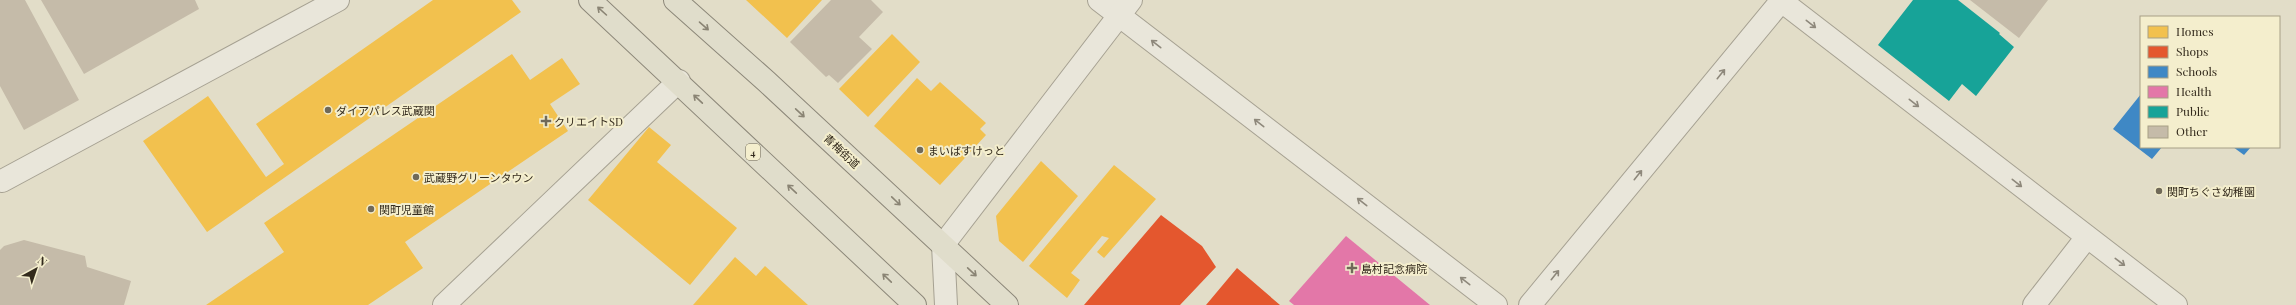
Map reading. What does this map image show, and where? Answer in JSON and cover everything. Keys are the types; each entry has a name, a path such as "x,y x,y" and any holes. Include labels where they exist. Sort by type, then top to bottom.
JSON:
{"main road":[{"name":"4","path":"590,0 679,81 915,305"},
{"name":"青梅街道","path":"675,0 777,91 1007,305"}],"street":[{"path":"2,181 338,0"},
{"path":"1099,0 1125,8 1496,305"},
{"path":"1530,305 1781,0 2176,305"},
{"path":"946,305 943,245 1125,8"},
{"path":"444,305 679,81"},
{"path":"2034,305 2087,237"}],"building: Homes":[{"name":"ダイアパレス武蔵関","path":"433,0 512,0 521,12 207,232 143,141 208,96 266,177 284,164 256,124"},
{"path":"746,0 822,0 787,38"},
{"path":"892,34 920,62 868,117 839,89"},
{"name":"武蔵野グリーンタウン","path":"512,54 530,80 562,58 580,84 550,104 568,131 405,242 423,268 368,305 206,305 284,252 264,223"},
{"path":"917,78 931,91 940,82 986,123 980,129 986,135 940,185 874,126"},
{"path":"649,127 671,145 657,162 737,228 690,285 588,200"},
{"path":"1041,161 1078,196 1023,262 999,241 996,216"},
{"path":"1114,165 1156,199 1104,258 1097,252 1109,238 1102,236 1071,273 1080,280 1067,298 1029,266"},
{"path":"735,257 756,276 765,266 808,305 693,305"}],"building: Shops":[{"path":"1161,215 1202,246 1216,267 1180,305 1084,305"},
{"path":"1237,268 1280,305 1206,305"}],"building: Schools":[{"path":"2140,95 2140,148 2161,148 2152,159 2113,129"},
{"path":"2234,148 2250,148 2244,155"}],"building: Health":[{"name":"島村記念病院","path":"1346,236 1430,305 1294,305 1289,301"}],"building: Public":[{"path":"1913,0 1958,0 2000,33 1999,34 2014,47 1976,96 1962,84 1949,101 1878,45"}],"building: Other":[{"path":"0,0 25,0 79,100 24,130 0,86"},
{"path":"41,0 195,0 199,9 84,74"},
{"path":"831,0 871,0 883,12 859,37 872,49 838,83 829,75 826,77 790,42"},
{"path":"1970,0 2048,0 2019,38"},
{"path":"24,240 85,256 87,267 131,281 124,305 0,305 0,250 4,246"}],"place":[{"name":"ダイアパレス武蔵関","path":"328,110"},
{"name":"クリエイトSD","path":"546,121"},
{"name":"まいばすけっと","path":"920,150"},
{"name":"武蔵野グリーンタウン","path":"416,177"},
{"name":"関町ちぐさ幼稚園","path":"2159,191"},
{"name":"関町児童館","path":"371,209"},
{"name":"島村記念病院","path":"1352,268"}]}
